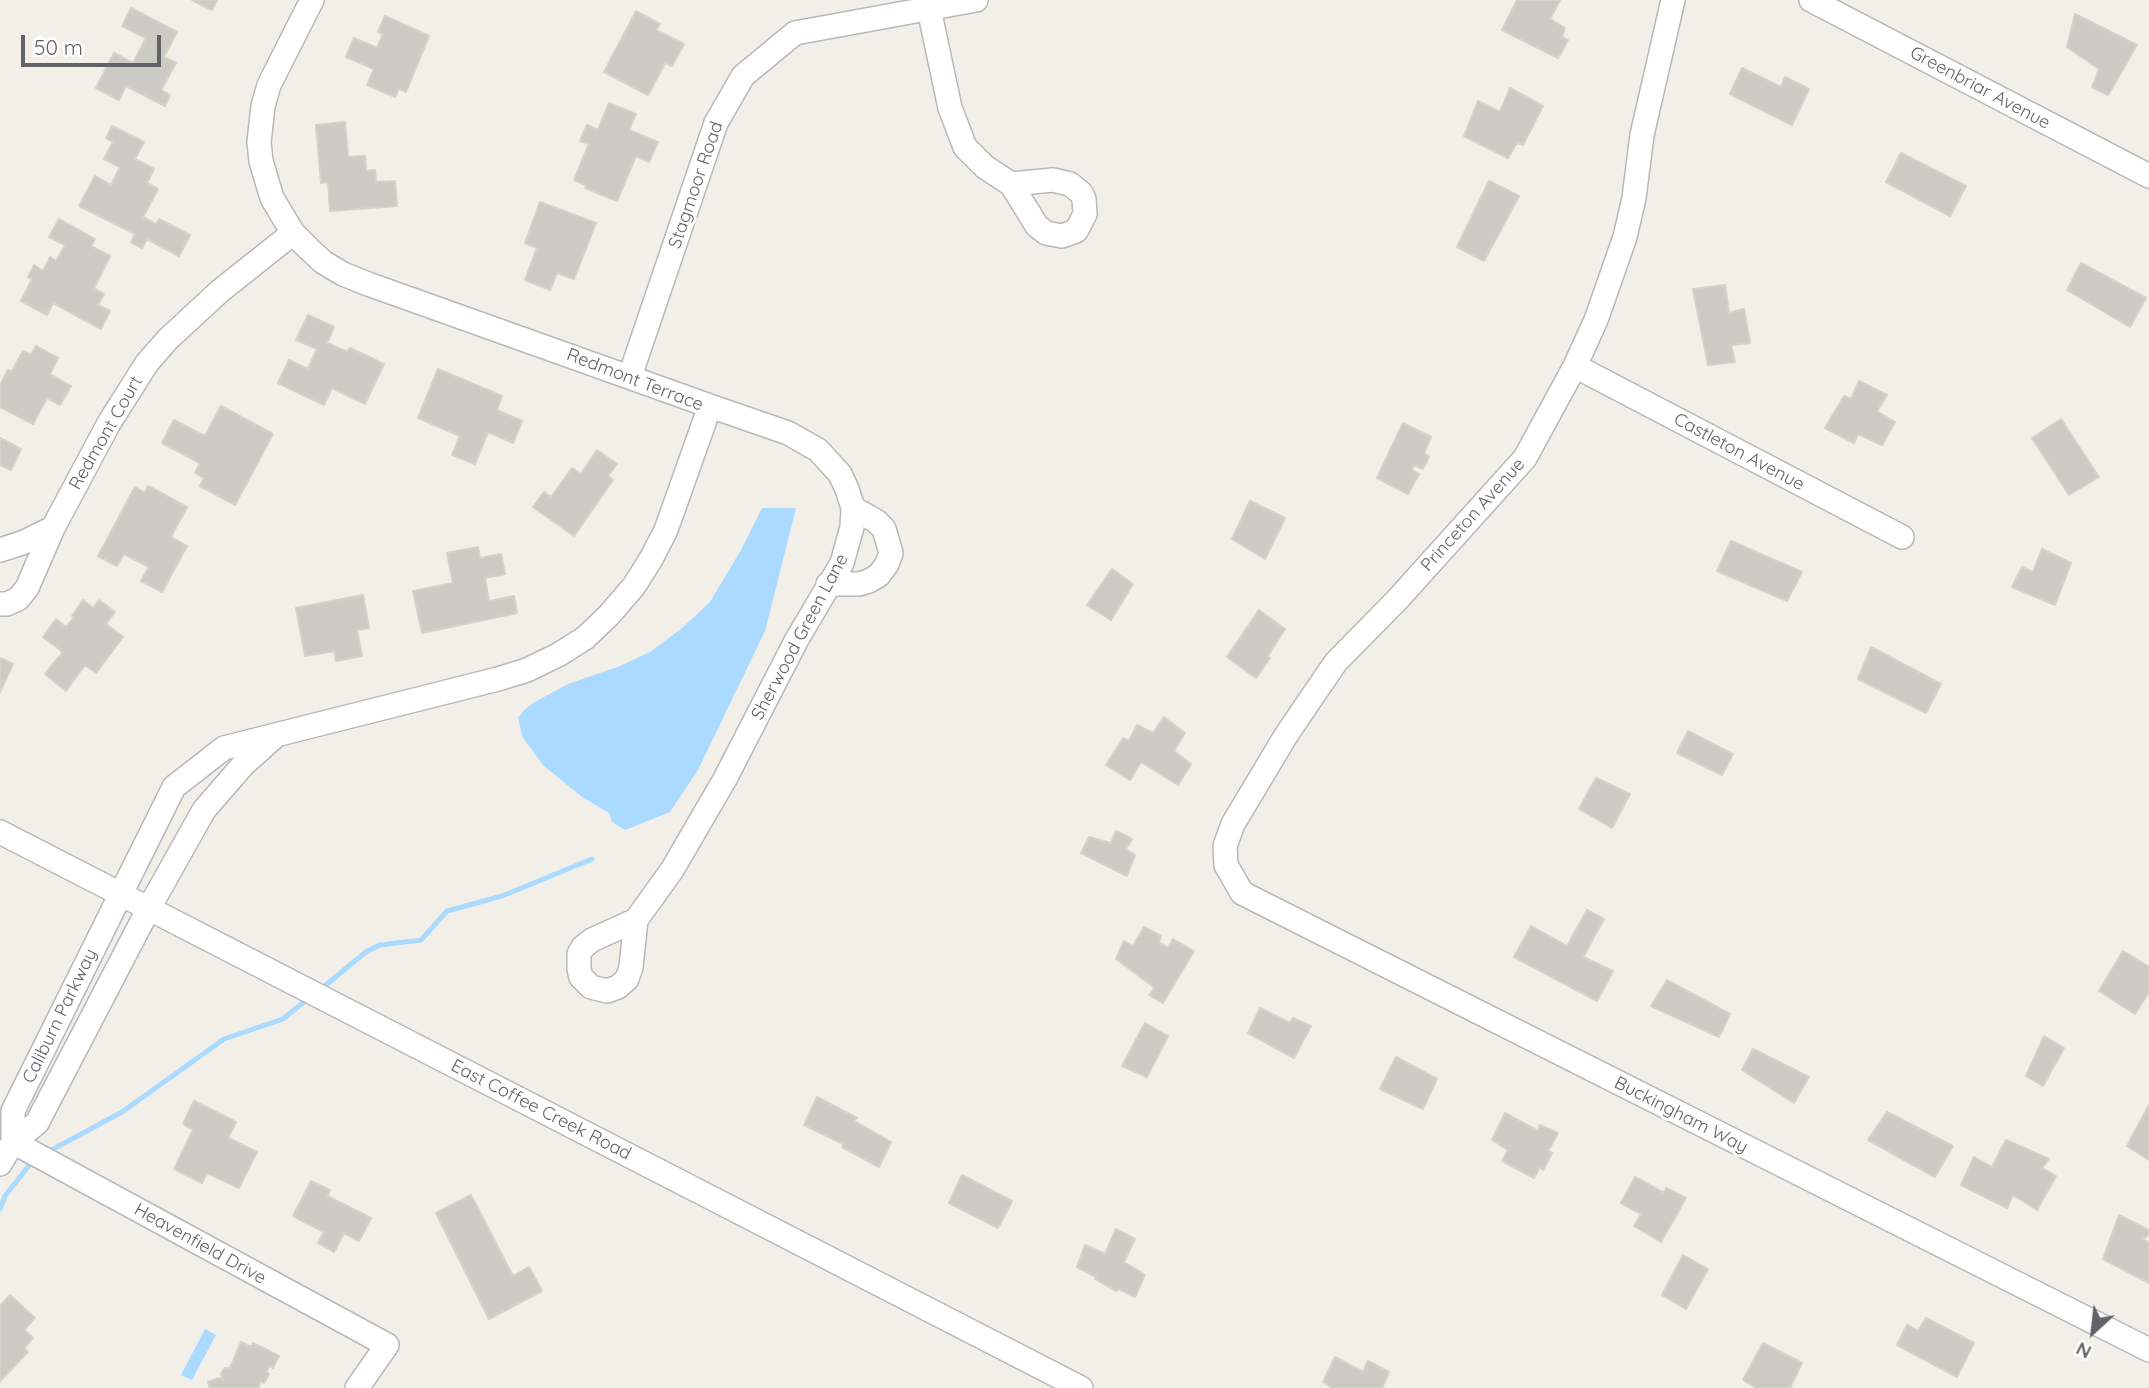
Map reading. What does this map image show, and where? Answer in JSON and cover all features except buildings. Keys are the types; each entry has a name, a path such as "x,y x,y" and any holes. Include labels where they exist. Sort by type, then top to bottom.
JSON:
{"street":[{"name":"Redmont Terrace","path":"121,894 174,787 224,748 498,679 527,670 585,638 634,586 651,559 666,530 710,406 343,274 323,262 293,233 272,198 266,181 261,161 260,126 270,85 312,0"},
{"name":"Stagmoor Road","path":"630,376 716,123 743,76 795,33 976,0"},
{"name":"Princeton Avenue","path":"1226,865 1225,846 1233,824 1285,737 1336,662 1397,600 1525,458 1576,366 1596,320 1625,237 1634,198 1642,135 1673,0"},
{"name":"Greenbriar Avenue","path":"1811,0 2149,176"},
{"path":"929,9 950,108 965,148 985,167 1011,184"},
{"name":"Redmont Court","path":"0,604 13,602 23,593 109,422 147,363 168,339 220,290 293,233"},
{"name":"Castleton Avenue","path":"1576,366 1902,537"},
{"name":"Sherwood Green Lane","path":"636,920 672,870 725,779 796,640 842,563 848,545 853,508 847,489 840,474 818,450 788,433 710,406"},
{"path":"828,584 859,584 869,581 879,575 891,553 884,529 876,521 853,508"},
{"path":"0,550 54,528"},
{"name":"Redmont Terrace","path":"149,908 204,810 243,765 277,734"},
{"path":"174,787 204,810"},
{"name":"East Coffee Creek Road","path":"0,832 1082,1388"},
{"name":"Buckingham Way","path":"1226,865 1242,893 2149,1350"},
{"name":"Caliburn Parkway","path":"13,1142 13,1111 121,894"},
{"name":"Caliburn Parkway","path":"0,1164 13,1142 37,1123 149,908"},
{"path":"74,988 100,1002"},
{"path":"37,1063 61,1076"},
{"name":"Heavenfield Drive","path":"13,1142 387,1345 357,1388"}],"water":[{"path":"762,508 796,508 765,631 698,770 670,812 625,830 612,822 609,813 582,797 543,765 523,738 518,718 533,703 568,684 620,666 650,652 681,629 710,602"},
{"path":"205,1329 216,1335 192,1380 181,1375"}],"waterway":[{"path":"321,989 367,951 380,945 421,940 447,911 502,896 592,859"},
{"path":"46,1153 122,1112 224,1039 283,1019 310,997"},
{"path":"0,1209 5,1196 34,1159"}]}
